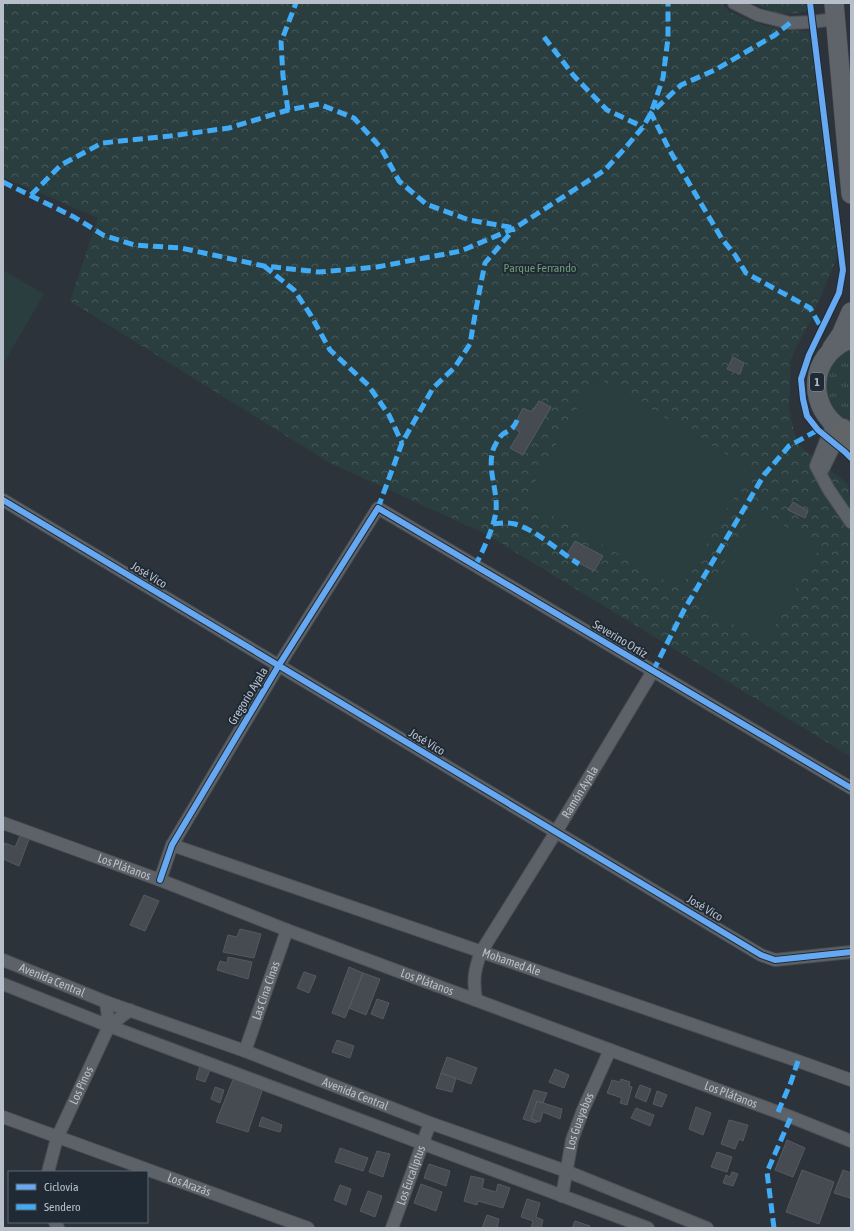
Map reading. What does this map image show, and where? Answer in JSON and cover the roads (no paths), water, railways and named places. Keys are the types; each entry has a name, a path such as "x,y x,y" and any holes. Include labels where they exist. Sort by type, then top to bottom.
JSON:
{"main road":[{"path":"834,11 845,55 851,194"},
{"name":"1","path":"844,432 829,420 820,405 816,389 818,372 841,335 851,312"},
{"name":"1","path":"826,357 836,347 851,339"}],"street":[{"path":"734,3 758,15 790,23 812,22 834,11"},
{"path":"844,432 820,472 851,522"},
{"name":"José Vico","path":"3,500 761,955 775,960 851,952"},
{"name":"Gregorio Ayala","path":"160,880 172,845 278,665 378,508"},
{"name":"Severino Ortiz","path":"378,508 851,788"},
{"name":"Ramón Ayala","path":"476,1000 474,983 476,967 481,952 556,832 653,671"},
{"name":"Los Plátanos","path":"3,823 160,880 287,930 791,1117 851,1141"},
{"name":"Mohamed Ale","path":"172,845 851,1080"},
{"name":"Las Cina Cinas","path":"245,1051 287,930"},
{"name":"Avenida Central","path":"3,960 106,1002 245,1051 430,1123 566,1171 707,1228"},
{"name":"Avenida Central","path":"3,984 108,1026 648,1228"},
{"path":"106,1002 108,1026"},
{"name":"Los Pinos","path":"48,1171 57,1138 108,1026 130,1010"},
{"name":"Los Guayabos","path":"562,1196 572,1140 582,1110 610,1050"},
{"name":"Los Arazás","path":"3,1117 57,1138 308,1228"},
{"name":"Los Eucaliptus","path":"392,1228 430,1123"}],"park label":[{"name":"Parque Ferrando","path":"540,268"}]}
